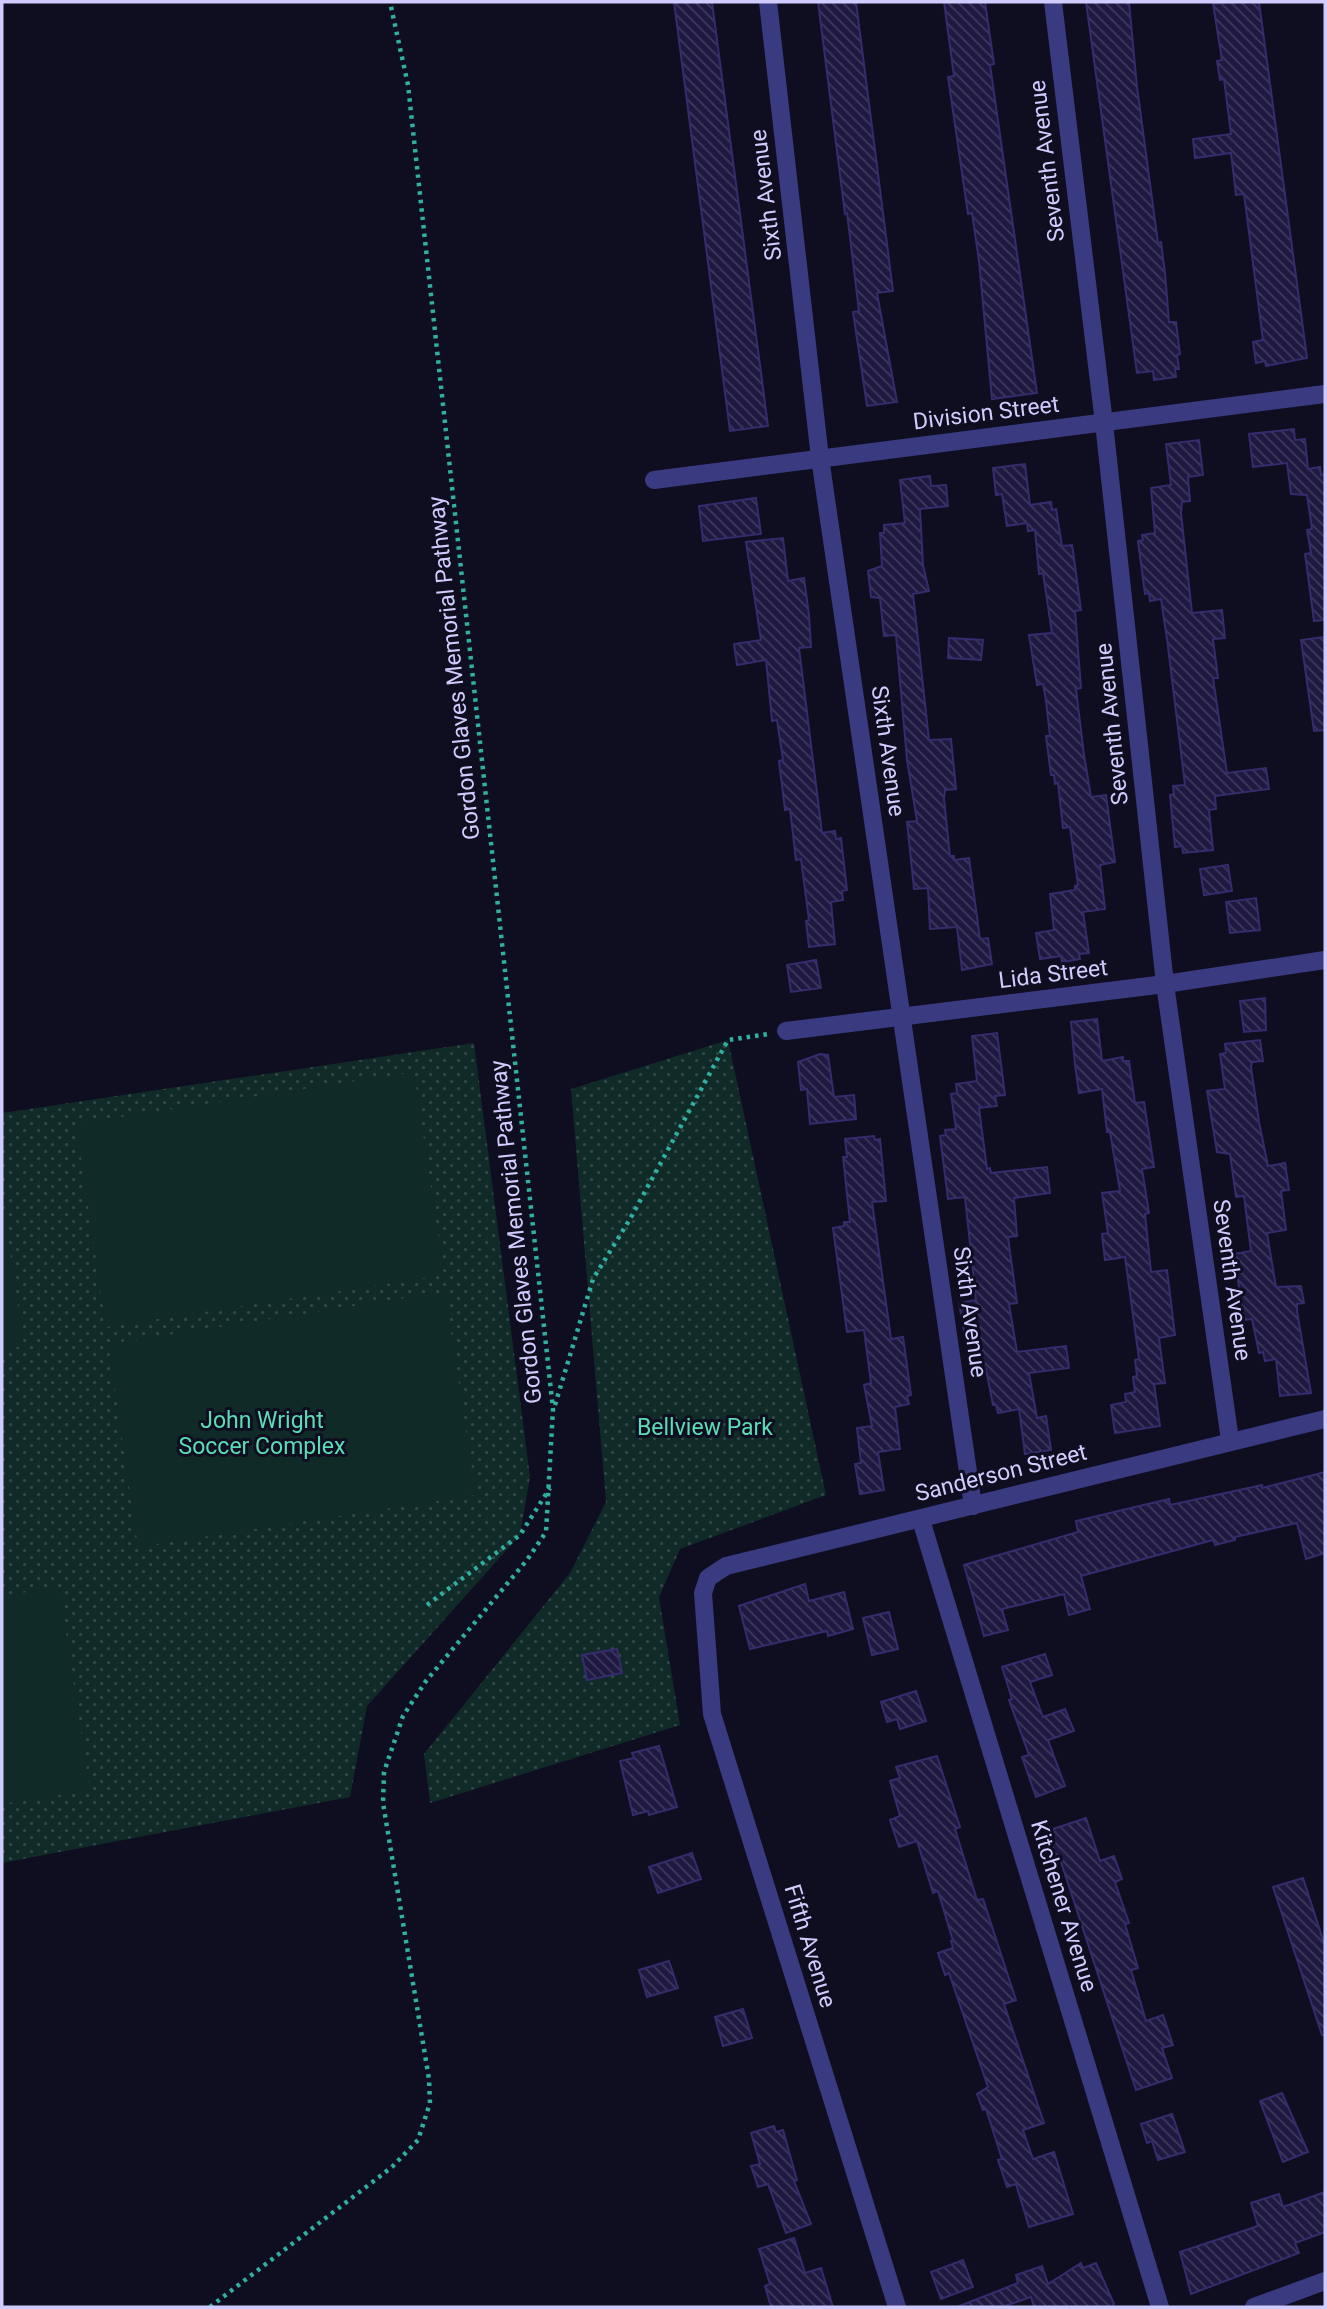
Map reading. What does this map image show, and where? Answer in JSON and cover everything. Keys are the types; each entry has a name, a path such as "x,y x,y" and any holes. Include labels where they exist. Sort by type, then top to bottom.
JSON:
{"street":[{"name":"Sixth Avenue","path":"768,2 820,458 974,1506"},
{"name":"Seventh Avenue","path":"1053,2 1104,423 1165,984 1230,1440"},
{"name":"Division Street","path":"654,480 1325,394"},
{"name":"Lida Street","path":"786,1031 1165,984 1325,960"},
{"name":"Sanderson Street","path":"703,1593 708,1578 726,1566 921,1520 1230,1440 1325,1419"},
{"name":"Kitchener Avenue","path":"921,1520 1160,2307"},
{"name":"Fifth Avenue","path":"703,1593 712,1714 897,2307"},
{"path":"1254,2307 1325,2281"}],"path":[{"name":"Gordon Glaves Memorial Pathway","path":"210,2307 392,2167 418,2140 426,2121 429,2079 391,1858 383,1803 384,1772 404,1716 426,1681 507,1586 546,1532 550,1487 553,1409 408,85 390,2"},
{"path":"553,1409 593,1279 630,1219 728,1040 786,1031"},
{"path":"427,1605 520,1535 550,1487"}],"green space":[{"name":"Bellview Park","path":"728,1040 826,1495 680,1549 659,1597 680,1725 430,1803 424,1754 570,1573 606,1502 571,1089"},
{"name":"John Wright Soccer Complex","path":"474,1043 530,1477 520,1535 367,1706 350,1797 2,1863 2,1113"},
{"path":"414,1072 444,1275 106,1327 76,1124"},
{"path":"2,1198 24,1346 2,1350"},
{"path":"445,1292 476,1495 138,1547 108,1344"},
{"path":"59,1587 90,1790 2,1804 2,1596"}],"building":[{"path":"674,2 712,2 768,426 730,431"},
{"path":"818,2 856,2 893,291 877,293 897,402 867,406 853,312 859,311"},
{"path":"944,2 985,2 994,64 990,65 1037,393 992,399 979,261 972,213 968,214 948,77 954,76"},
{"path":"1086,2 1129,2 1137,87 1158,243 1161,242 1169,322 1176,322 1180,354 1177,355 1179,369 1175,369 1176,377 1154,380 1153,371 1137,373"},
{"path":"1259,2 1307,358 1266,366 1265,361 1256,363 1253,342 1263,340 1244,194 1236,195 1231,153 1195,158 1193,139 1231,134 1224,79 1220,80 1217,61 1222,60 1213,4"},
{"path":"1294,429 1295,440 1305,439 1308,469 1320,467 1321,475 1325,474 1325,620 1314,621 1305,554 1311,553 1307,530 1312,529 1307,495 1291,494 1287,463 1253,467 1249,434"},
{"path":"1199,440 1203,475 1188,477 1190,501 1182,502 1181,513 1192,613 1222,610 1225,638 1213,639 1218,678 1213,678 1227,773 1266,768 1269,789 1215,796 1216,809 1209,810 1213,850 1183,853 1182,846 1175,847 1170,795 1174,794 1173,786 1185,785 1167,639 1161,599 1150,601 1149,593 1145,594 1138,541 1143,540 1142,535 1155,533 1151,488 1171,485 1166,444"},
{"path":"1025,464 1030,505 1051,502 1052,510 1056,509 1062,546 1072,545 1081,610 1075,611 1081,688 1076,689 1084,755 1091,797 1106,795 1115,862 1100,865 1105,909 1083,912 1089,953 1079,954 1080,959 1062,962 1061,956 1040,959 1036,933 1054,930 1050,894 1075,890 1078,885 1070,827 1063,828 1058,783 1055,784 1054,775 1051,775 1046,736 1050,736 1046,701 1043,684 1037,685 1029,635 1052,633 1043,573 1039,574 1035,530 1028,531 1027,523 1007,526 1002,494 996,495 993,468"},
{"path":"930,476 931,486 946,485 948,506 920,509 923,565 929,591 913,594 929,740 951,739 956,789 945,790 944,799 950,856 954,856 954,860 969,858 980,939 988,938 992,964 962,970 957,927 930,929 928,888 914,889 907,822 917,821 907,760 896,635 884,636 880,598 871,597 868,571 882,566 880,533 884,533 884,525 905,523 900,480"},
{"path":"756,498 761,534 703,541 699,506"},
{"path":"783,538 788,581 804,578 809,615 811,647 799,648 822,833 835,831 836,839 841,838 847,890 842,891 843,900 831,902 835,944 809,947 806,921 809,920 801,859 796,860 790,809 785,810 779,761 783,760 777,720 772,721 766,660 737,665 734,644 761,640 746,542"},
{"path":"1325,637 1325,730 1314,731 1301,640"},
{"path":"949,638 983,640 981,660 948,658"},
{"path":"1228,865 1232,891 1204,895 1200,869"},
{"path":"1256,898 1260,930 1230,933 1226,902"},
{"path":"816,960 821,988 791,992 787,965"},
{"path":"1265,998 1266,1030 1244,1032 1240,1001"},
{"path":"1097,1019 1102,1061 1123,1057 1123,1061 1129,1061 1135,1103 1144,1102 1154,1167 1142,1169 1149,1213 1145,1214 1151,1272 1167,1270 1175,1335 1159,1338 1165,1383 1154,1384 1160,1426 1115,1433 1111,1405 1126,1402 1125,1394 1135,1392 1135,1360 1139,1359 1125,1257 1105,1260 1102,1234 1108,1233 1102,1193 1120,1191 1110,1132 1107,1132 1102,1089 1079,1093 1075,1065 1071,1022"},
{"path":"997,1033 1005,1095 995,1096 997,1106 979,1108 987,1169 990,1168 991,1173 1047,1167 1050,1193 1014,1198 1017,1236 1008,1237 1017,1303 1009,1304 1017,1352 1066,1346 1069,1368 1029,1373 1037,1418 1046,1416 1051,1450 1025,1454 1019,1409 998,1413 996,1405 993,1405 986,1369 977,1371 976,1365 970,1366 959,1303 976,1300 965,1197 948,1199 940,1136 946,1135 945,1130 956,1129 951,1094 957,1093 956,1084 977,1081 972,1036"},
{"path":"1260,1040 1263,1061 1252,1062 1251,1067 1259,1122 1268,1166 1285,1163 1289,1190 1281,1191 1286,1230 1267,1233 1276,1287 1301,1286 1304,1303 1297,1304 1297,1311 1311,1393 1280,1396 1276,1359 1265,1361 1263,1352 1259,1353 1252,1319 1244,1320 1234,1254 1251,1251 1244,1196 1236,1197 1230,1154 1217,1152 1207,1091 1225,1089 1220,1054 1226,1053 1225,1044"},
{"path":"820,1054 828,1055 834,1097 854,1095 856,1119 810,1124 807,1089 801,1090 798,1062"},
{"path":"874,1136 875,1140 880,1139 886,1201 872,1202 891,1339 903,1337 911,1395 907,1396 909,1404 895,1407 900,1449 878,1452 884,1490 860,1494 855,1464 861,1463 857,1428 872,1426 864,1385 871,1383 864,1330 847,1332 833,1228 850,1222 843,1157 847,1157 845,1139"},
{"path":"1325,1472 1325,1553 1306,1559 1297,1523 1235,1537 1235,1540 1215,1545 1213,1540 1081,1576 1090,1609 1069,1615 1064,1594 1002,1609 1008,1630 984,1636 964,1565 1078,1532 1076,1521 1169,1499 1170,1505 1262,1485 1262,1488"},
{"path":"805,1584 809,1601 844,1592 853,1629 828,1636 827,1631 750,1649 739,1606"},
{"path":"889,1612 898,1649 872,1655 863,1618"},
{"path":"617,1649 622,1673 587,1680 582,1655"},
{"path":"1045,1654 1052,1675 1030,1682 1043,1717 1065,1709 1074,1731 1048,1740 1065,1786 1036,1797 1022,1757 1029,1755 1009,1700 1012,1699 1002,1667"},
{"path":"916,1691 926,1721 900,1729 897,1719 887,1722 881,1702"},
{"path":"659,1746 677,1807 649,1815 648,1811 633,1815 620,1761 634,1758 632,1753"},
{"path":"937,1756 960,1827 955,1829 977,1900 983,1899 1016,2000 1004,2004 1044,2123 1023,2130 1033,2159 1054,2152 1073,2214 1029,2227 1016,2184 1007,2187 998,2160 1002,2159 986,2109 983,2110 977,2094 988,2087 949,1973 945,1975 938,1953 953,1948 953,1941 938,1891 933,1893 917,1841 899,1847 890,1820 900,1816 890,1781 900,1778 896,1767"},
{"path":"1086,1818 1100,1861 1114,1856 1122,1879 1115,1882 1129,1923 1125,1924 1138,1968 1131,1970 1146,2021 1163,2015 1173,2045 1162,2048 1172,2078 1136,2090 1059,1856 1056,1857 1047,1831"},
{"path":"692,1853 701,1879 658,1893 649,1867"},
{"path":"1303,1878 1325,1946 1325,2035 1322,2035 1273,1887"},
{"path":"669,1961 678,1988 647,1997 639,1970"},
{"path":"743,2009 752,2038 723,2046 715,2017"},
{"path":"1282,2093 1308,2152 1283,2162 1260,2101"},
{"path":"1172,2114 1185,2152 1158,2160 1152,2141 1147,2143 1141,2124"},
{"path":"774,2126 776,2132 783,2130 797,2180 794,2181 811,2224 786,2233 768,2184 758,2187 751,2166 760,2164 751,2133"},
{"path":"1325,2192 1325,2232 1295,2243 1299,2253 1191,2294 1180,2252 1258,2226 1251,2203 1279,2194 1283,2207"},
{"path":"794,2238 805,2273 821,2268 833,2307 771,2307 765,2286 770,2284 759,2249"},
{"path":"963,2260 973,2287 941,2299 931,2272"},
{"path":"1081,2263 1083,2268 1096,2263 1114,2304 1112,2307 1034,2307 1031,2297 1002,2307 957,2307 1018,2283 1016,2275 1042,2266 1048,2284"}]}
